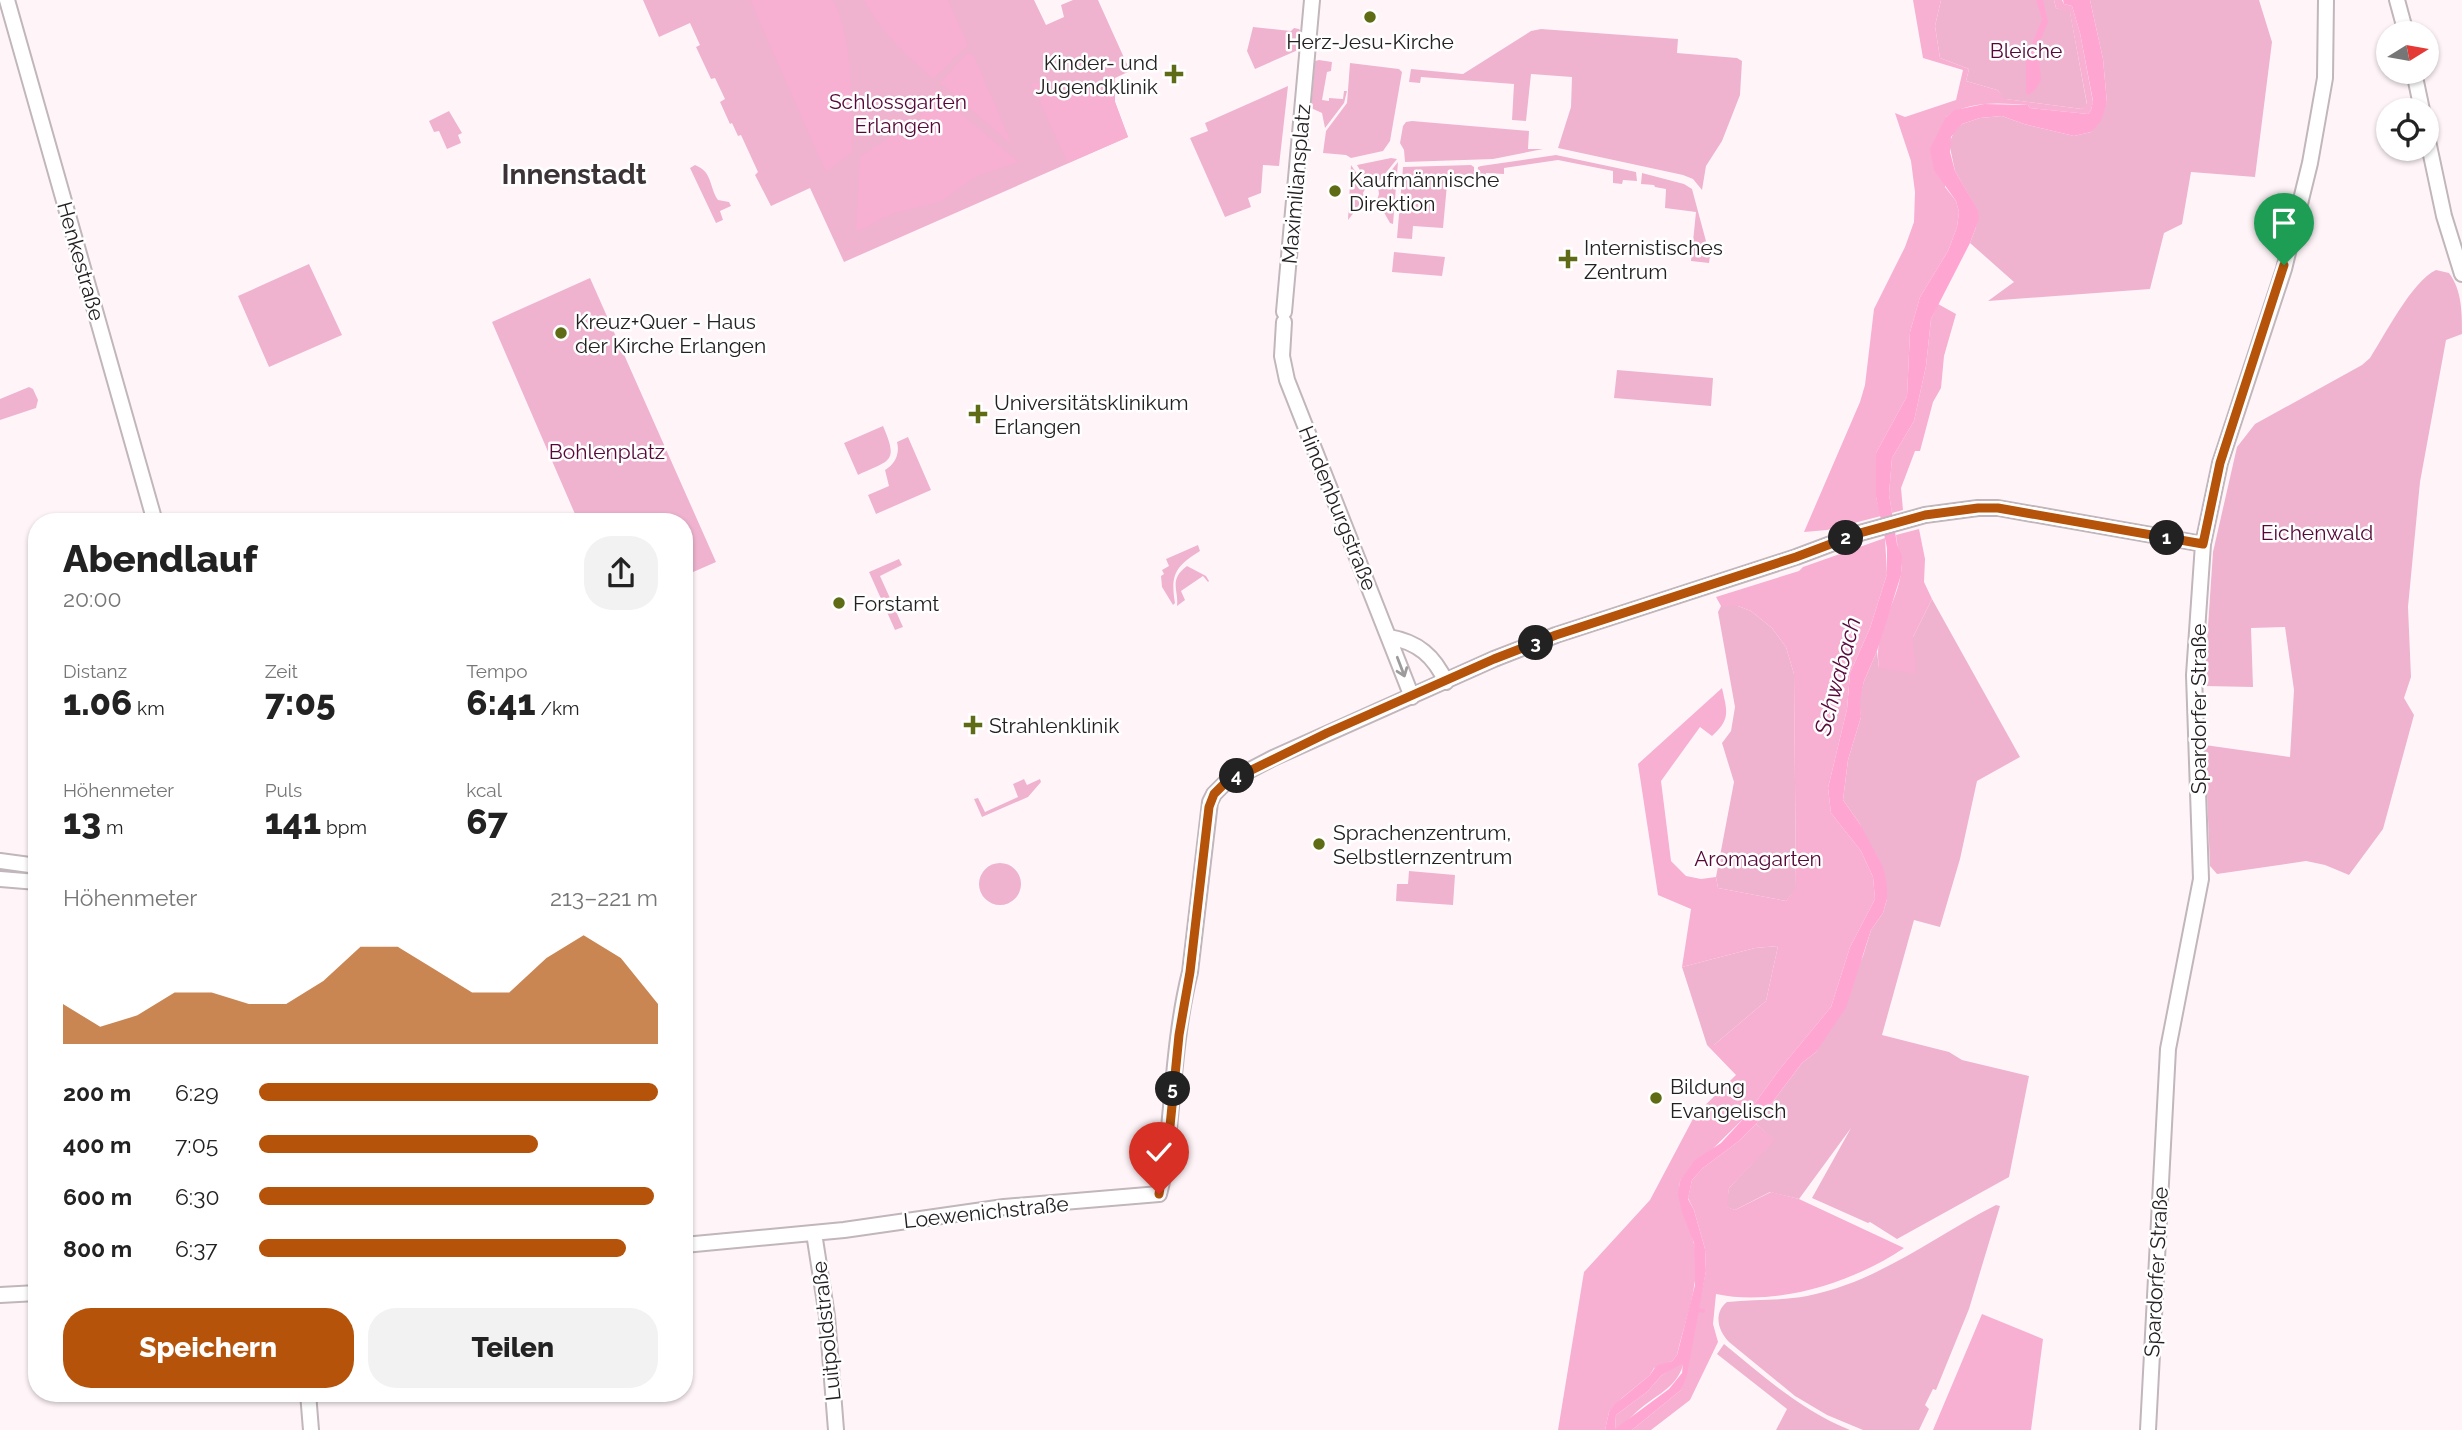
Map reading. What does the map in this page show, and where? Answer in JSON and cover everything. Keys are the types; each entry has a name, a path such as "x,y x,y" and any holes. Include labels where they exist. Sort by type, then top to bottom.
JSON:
{"street":[{"name":"Henkestraße","path":"7,0 152,513"},
{"name":"Maximiliansplatz","path":"1287,380 1282,356 1284,317 1312,0"},
{"name":"Spardorfer Straße","path":"2148,1430 2168,1049 2201,878 2194,675 2203,544 2220,463 2284,269 2310,163 2325,78 2326,0"},
{"path":"2397,0 2403,21"},
{"path":"2432,161 2444,216 2462,274"},
{"name":"Hindenburgstraße","path":"1287,380 1412,697"},
{"path":"1412,697 1494,659 1556,635 1796,557 1860,533 1916,518 1978,508 1998,508 2203,544"},
{"path":"1390,637 1409,640 1437,662 1452,679"},
{"name":"Loewenichstraße","path":"693,1244 814,1233 982,1210 1159,1194 1209,812 1214,794 1233,777 1412,697"},
{"path":"0,861 28,865"},
{"path":"0,878 28,881"},
{"name":"Luitpoldstraße","path":"814,1233 827,1316 835,1430"},
{"path":"0,1296 28,1294"},
{"path":"309,1402 311,1430"}],"green space":[{"name":"Schlossgarten Erlangen","path":"643,0 1034,0 1046,25 1064,17 1061,5 1073,0 1098,0 1130,71 1115,78 1115,102 1128,137 844,262 810,188 771,206 755,175 758,172 741,135 738,136 732,123 730,124 720,102 725,99 715,78 711,79 696,47 700,45 690,23 659,37"},
{"name":"Bleiche","path":"1941,0 2054,0 2056,8 2070,12 2087,105 2082,109 2005,99 1997,90 1966,81 1969,69 1940,58 1935,26"},
{"path":"2090,0 2259,0 2272,42 2255,177 2191,172 2182,224 2164,233 2150,289 1988,301 2014,282 1970,243 1978,211 1955,171 1949,143 1955,130 1962,124 1980,118 2002,116 2074,136 2091,132 2107,103 2103,59"},
{"path":"1253,27 1291,31 1294,28 1299,29 1303,34 1303,44 1298,50 1255,69 1247,51"},
{"path":"1541,29 1678,39 1677,53 1737,58 1742,61 1740,95 1722,141 1706,166 1702,190 1693,179 1683,175 1558,148 1571,107 1572,77 1531,74 1526,121 1512,120 1514,84 1421,77 1420,83 1409,82 1411,69 1463,74 1531,31"},
{"path":"1315,61 1332,62 1331,71 1327,72 1322,100 1343,99 1344,91 1347,91 1344,103 1325,128 1322,113 1311,108"},
{"path":"1350,63 1399,69 1402,72 1390,141 1383,151 1351,158 1323,153 1326,131 1347,103"},
{"path":"1288,86 1279,166 1263,165 1261,193 1248,198 1251,207 1225,217 1190,138 1208,131 1205,123"},
{"path":"449,111 462,133 458,135 461,143 447,149 439,131 434,132 429,121"},
{"path":"1412,121 1529,131 1528,149 1543,149 1493,159 1405,162 1400,143 1403,126"},
{"path":"1556,155 1636,172 1637,181 1623,180 1622,184 1613,183 1613,171 1558,160 1504,168 1504,174 1486,173 1485,180 1448,174 1443,228 1413,226 1412,239 1397,238 1403,167 1471,165 1477,175 1478,167 1481,166"},
{"path":"1397,159 1375,186 1369,186 1357,165"},
{"path":"1398,162 1393,224 1377,200 1378,187"},
{"path":"695,165 708,176 718,200 729,202 731,206 720,211 723,220 716,223 690,168"},
{"path":"1351,165 1366,187 1363,193 1365,198 1348,220"},
{"path":"1642,173 1684,184 1692,189 1710,256 1709,263 1691,261 1696,212 1665,208 1666,189 1641,184"},
{"path":"1394,252 1445,257 1442,276 1392,272"},
{"path":"309,264 342,335 269,367 238,296"},
{"name":"Eichenwald","path":"2436,270 2449,273 2457,287 2462,334 2446,340 2420,482 2408,607 2411,677 2404,698 2414,715 2383,829 2349,875 2306,861 2217,874 2210,866 2205,745 2290,757 2294,690 2285,627 2251,628 2253,687 2204,686 2213,552 2237,447 2255,424 2370,358 2418,285"},
{"name":"Bohlenplatz","path":"590,278 716,562 693,572 693,513 575,513 492,322"},
{"path":"1617,370 1713,378 1711,406 1614,398"},
{"path":"29,387 33,389 38,400 36,408 0,420 0,399"},
{"path":"883,426 891,454 884,463 858,475 844,443"},
{"path":"908,437 931,490 876,514 868,495 889,486 885,470 896,458 897,442"},
{"path":"1198,545 1200,551 1180,566 1174,578 1173,605 1162,587 1162,570 1169,566 1166,559"},
{"path":"899,559 902,565 880,576 903,627 895,630 869,572"},
{"path":"1187,566 1206,576 1209,581 1203,576 1181,591 1185,600 1177,606 1176,581"},
{"path":"1932,599 2020,757 1977,781 1960,859 1940,927 1914,920 1882,1035 1949,1052 1962,1060 2029,1076 2009,1177 1897,1239 1870,1222 1812,1198 1851,1128 1799,1199 1770,1192 1735,1210 1726,1207 1729,1188 1774,1140 1756,1124 1802,1063 1816,1052 1863,956 1871,930 1883,913 1887,899 1860,824 1843,800 1848,760 1861,717 1859,701 1864,681 1877,651 1879,668 1913,637"},
{"name":"Aromagarten","path":"1721,606 1738,606 1751,611 1772,628 1786,647 1794,674 1796,889 1786,901 1718,888 1716,877 1734,782 1722,743 1731,731 1735,707 1718,612"},
{"path":"1024,779 1027,785 1040,779 1041,782 1028,797 982,817 974,799 978,798 985,812 1018,797 1013,784"},
{"path":"1000,863 1015,869 1021,884 1015,899 1000,905 985,899 979,884 985,869"},
{"path":"1409,871 1455,875 1453,905 1396,901 1397,884 1408,884"},
{"path":"1778,946 1766,1001 1714,1045 1707,1045 1682,967 1755,948"},
{"path":"1996,1205 2000,1206 1969,1309 1936,1390 1933,1389 1925,1405 1929,1409 1919,1430 1863,1430 1827,1415 1795,1396 1729,1342 1722,1333 1719,1317 1727,1302 1797,1298 1858,1280 1905,1257"},
{"path":"1724,1344 1799,1403 1850,1430 1776,1430 1787,1409 1717,1354"}],"shaded area":[{"path":"750,0 833,0 845,34 848,52 852,152 829,170 825,170"},
{"path":"864,0 948,0 968,45 933,79 887,33"},
{"path":"1913,0 1941,0 1935,26 1940,58 1969,69 1966,81 1997,90 2006,99 2082,109 2087,104 2070,13 2056,8 2054,0 2062,0 2064,4 2072,6 2093,102 2088,114 1996,103 1975,105 1946,117 1945,187 1956,201 1959,212 1957,227 1948,251 1920,297 1910,332 1907,396 1876,453 1876,497 1881,516 1827,530 1804,532 1860,402 1865,385 1874,309 1905,247 1914,222 1915,192 1911,161 1895,113 1905,117 1956,100 1963,70 1923,58"},
{"path":"2036,0 2043,0 2048,22 2038,46 2041,80 2029,95 2026,93 2026,59 2042,19"},
{"path":"2063,0 2090,0 2103,59 2107,103 2101,121 2091,132 2074,136 2002,116 1980,118 1962,124 1951,137 1950,152 1955,171 1978,210 1979,219 1970,243 1931,319 1926,366 1914,421 1892,458 1889,494 1897,544 1902,556 1901,575 1877,651 1864,681 1860,701 1861,717 1848,760 1843,800 1860,824 1883,867 1887,899 1883,913 1871,930 1846,1008 1816,1052 1802,1063 1756,1124 1692,1180 1688,1199 1694,1210 1705,1249 1706,1271 1687,1375 1681,1390 1632,1430 1605,1430 1609,1412 1615,1404 1650,1375 1656,1366 1672,1361 1677,1355 1695,1285 1694,1243 1682,1212 1678,1194 1680,1181 1695,1160 1721,1143 1745,1117 1779,1070 1831,1007 1850,947 1875,899 1873,877 1861,851 1831,813 1828,788 1847,709 1850,673 1870,628 1887,574 1887,548 1876,497 1876,453 1907,396 1910,332 1920,297 1948,251 1957,227 1959,212 1956,201 1934,170 1930,149 1946,117 1955,110 1984,104 2028,105 2030,108 2088,114 2093,101 2080,33 2072,6 2064,4","holes":["1683,1363 1682,1373 1669,1389 1615,1429 1616,1415 1647,1392 1662,1375"]},
{"path":"967,53 974,56 1010,143 940,83"},
{"path":"1115,78 1115,102 1128,137 1068,163 1031,83 1104,82"},
{"path":"934,91 1019,162 977,176 940,202 891,214 859,231 856,229 860,157 896,133 914,128"},
{"path":"1938,304 1956,314 1944,356 1941,388 1933,402 1920,451 1915,451 1901,488 1903,510 1892,513 1889,494 1892,458 1914,421 1926,366 1931,319"},
{"path":"1919,529 1925,559 1924,582 1932,599 1913,637 1916,674 1879,668 1878,654 1882,630 1901,573 1896,535"},
{"path":"1885,538 1887,574 1870,628 1850,673 1847,709 1828,788 1831,813 1861,851 1873,877 1875,899 1850,947 1831,1007 1779,1070 1745,1117 1680,1181 1680,1198 1694,1244 1696,1272 1692,1300 1677,1355 1672,1361 1654,1368 1650,1375 1622,1398 1609,1412 1605,1430 1558,1430 1584,1272 1650,1200 1695,1115 1736,1075 1707,1045 1714,1045 1766,1001 1778,946 1755,948 1682,967 1691,909 1658,895 1638,764 1722,688 1726,714 1722,725 1712,736 1700,727 1661,781 1671,861 1686,876 1701,879 1716,877 1718,888 1786,901 1796,888 1794,674 1786,647 1772,628 1751,611 1738,606 1721,606 1716,597 1799,571 1803,567"},
{"path":"1756,1124 1775,1140 1729,1188 1727,1207 1735,1210 1771,1192 1799,1199 1904,1248 1862,1271 1814,1289 1764,1297 1716,1294 1713,1324 1718,1342 1690,1400 1651,1430 1632,1430 1681,1390 1706,1271 1705,1249 1688,1198 1692,1180"},
{"path":"1982,1314 2043,1339 2031,1430 1933,1430"},
{"path":"1684,1361 1673,1383 1615,1430 1616,1415 1647,1392 1662,1375"}],"waterway":[{"path":"1698,1310 1703,1311"}],"place":[{"name":"Herz-Jesu-Kirche","path":"1370,17"},
{"name":"Kinder- und Jugendklinik","path":"1174,74"},
{"name":"Kaufmännische Direktion","path":"1335,191"},
{"name":"Internistisches Zentrum","path":"1568,259"},
{"name":"Kreuz+Quer - Haus der Kirche Erlangen","path":"561,333"},
{"name":"Universitätsklinikum Erlangen","path":"978,414"},
{"name":"Forstamt","path":"839,603"},
{"name":"Strahlenklinik","path":"973,725"},
{"name":"Sprachenzentrum, Selbstlernzentrum","path":"1319,844"},
{"name":"Bildung Evangelisch","path":"1656,1098"}],"district":[{"name":"Innenstadt","path":"574,174"}],"route":[{"path":"1159,1194 1201,887 1209,807 1214,794 1225,783 1327,733 1494,659 1860,533 1925,515 1998,508 2203,544 2220,463 2284,265"}],"water label":[{"name":"Schwabach","path":"1837,676"}]}
